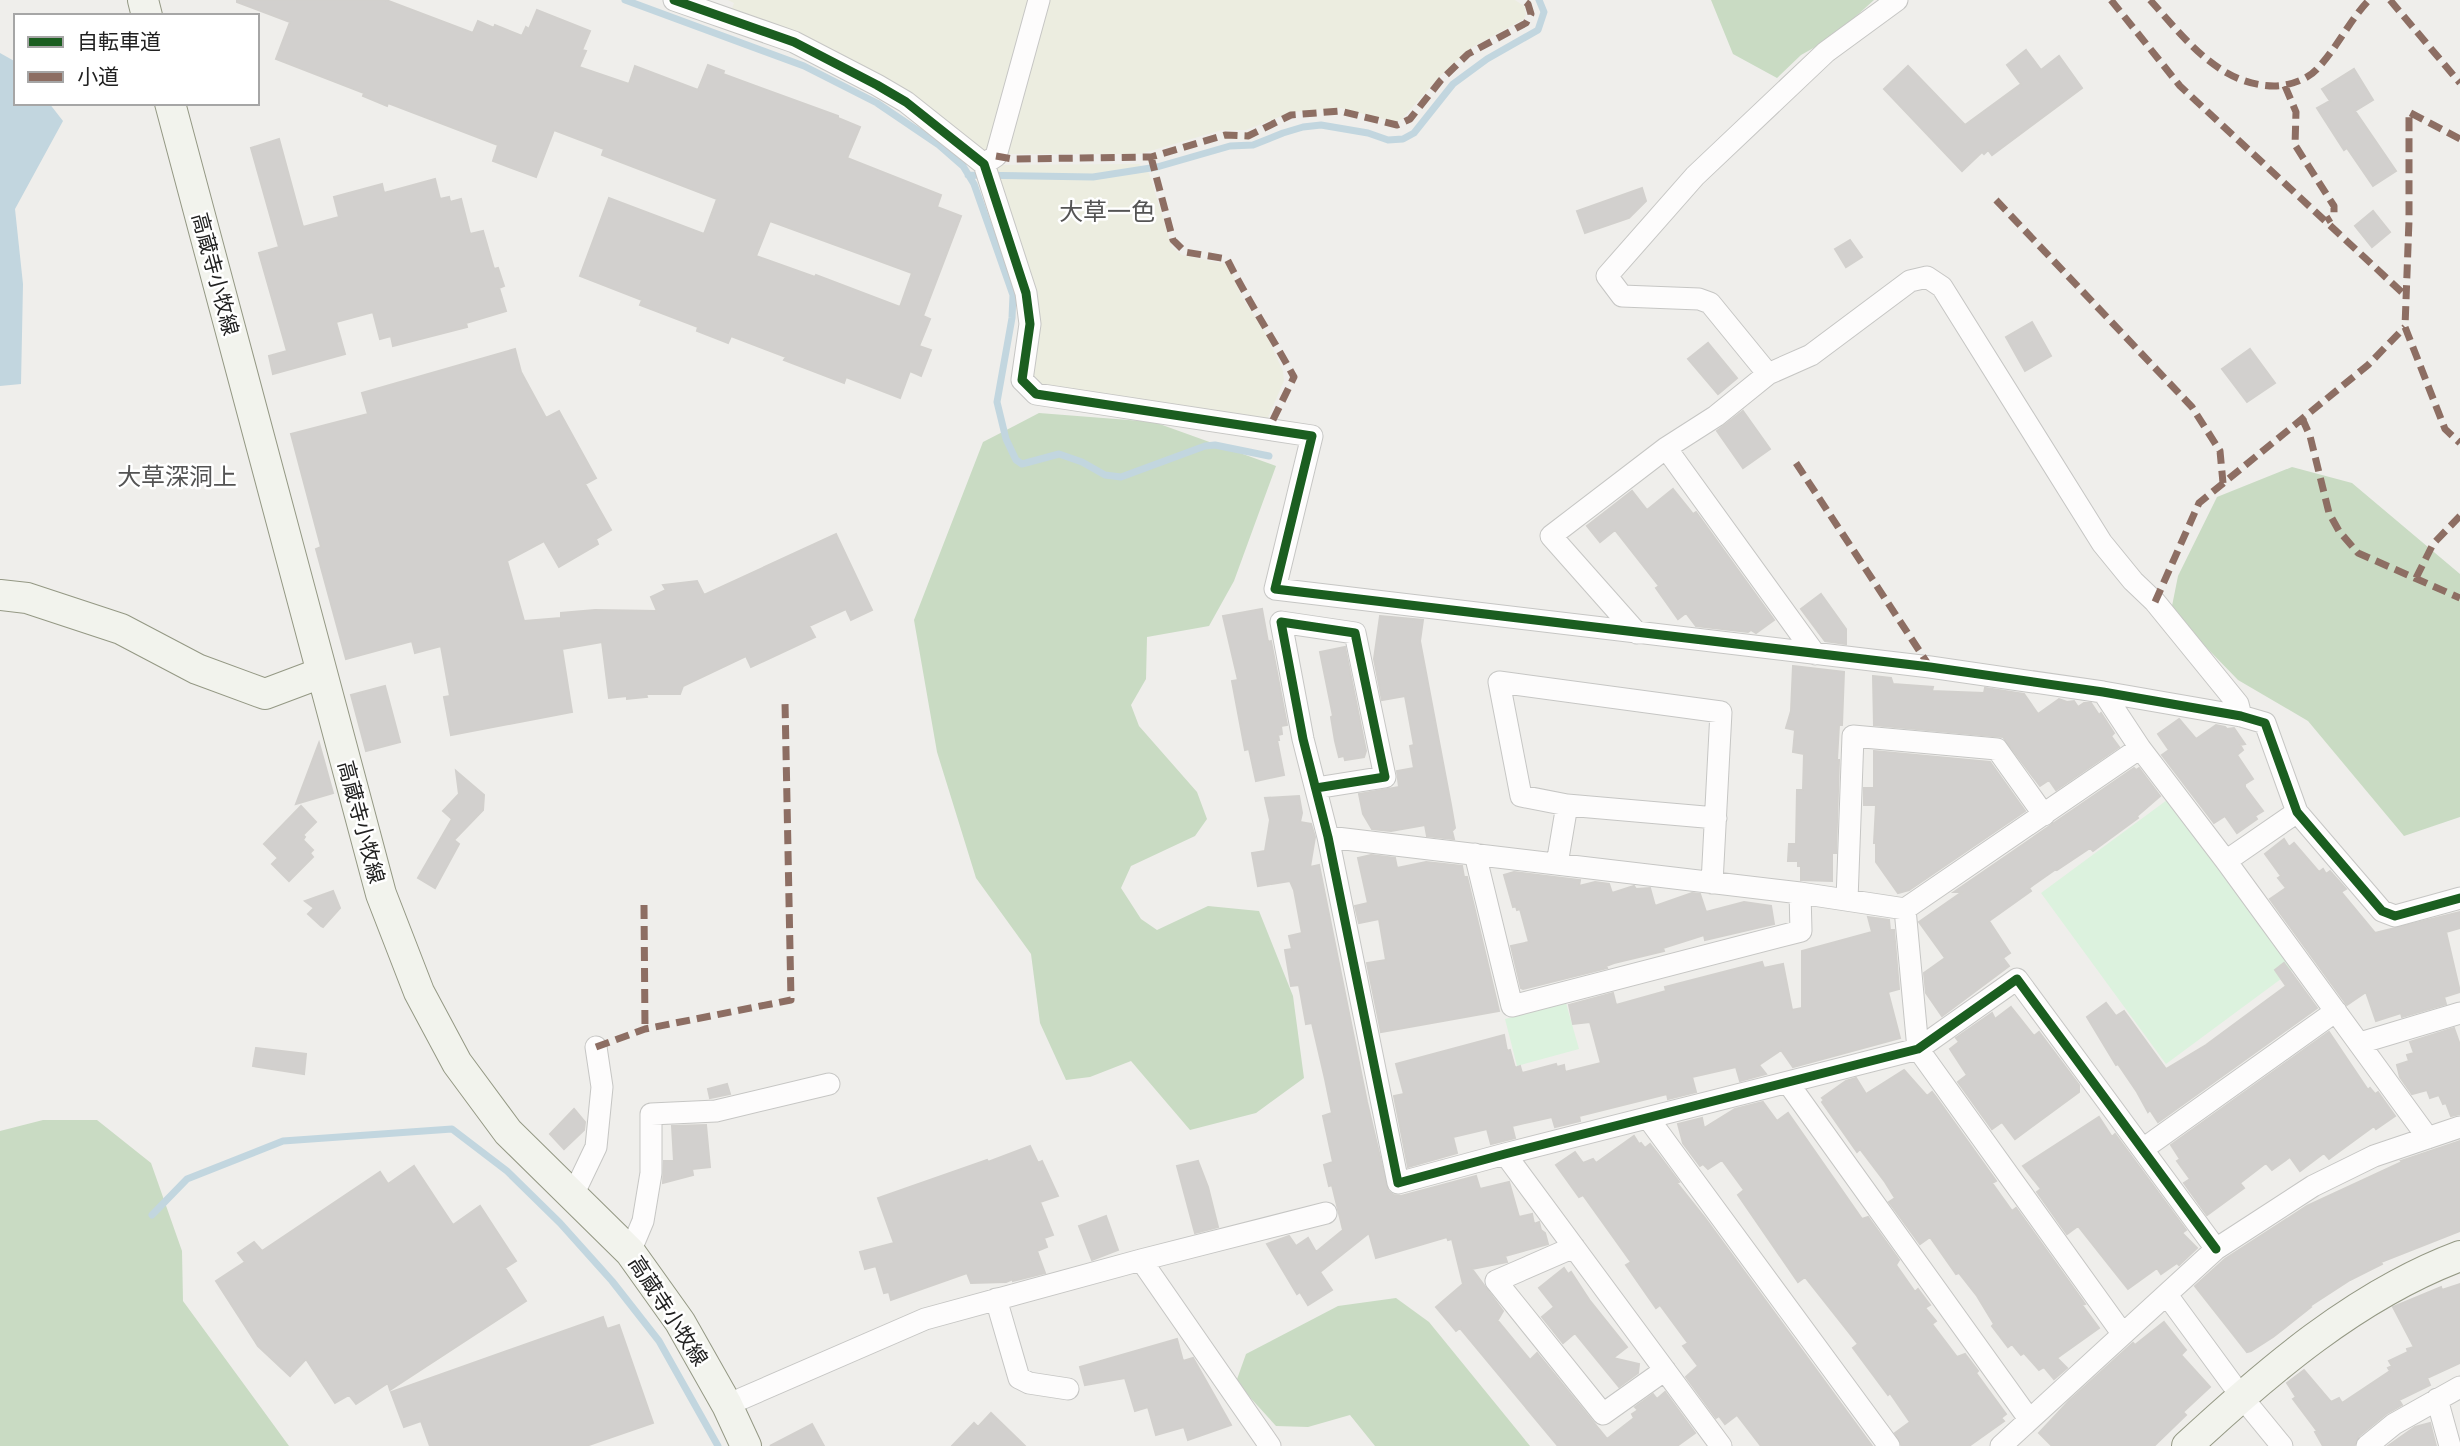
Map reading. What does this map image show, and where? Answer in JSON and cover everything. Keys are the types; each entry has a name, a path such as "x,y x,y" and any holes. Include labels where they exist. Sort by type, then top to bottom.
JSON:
{"main road":[{"name":"高蔵寺小牧線","path":"171,105 381,894 419,992 457,1063 508,1132 630,1252 680,1322 727,1405 746,1446"},
{"path":"0,595 27,598 121,629 197,669 265,694 321,673"},
{"path":"2187,1446 2241,1396 2314,1338 2371,1301 2460,1256"}],"street":[{"path":"674,0 794,42 877,85 906,102 984,164 1026,293 1030,324 1022,380 1036,394 1312,436 1275,589 1930,667 2103,692 2241,716 2264,723 2297,812 2382,911 2395,916 2460,898"},
{"path":"984,164 996,156 1039,0"},
{"path":"1768,373 1710,303 1699,299 1622,296 1607,276 1695,176 1826,52 1897,0"},
{"path":"1637,633 1551,536 1666,447 1716,416 1768,373 1811,355 1910,281 1927,276 1942,287 2102,543 2133,581 2155,602 2238,704 2241,716"},
{"path":"1666,447 1815,654"},
{"path":"1316,788 1385,776 1355,633 1281,622 1303,739 1328,837 1398,1183 1918,1049 2017,979 2216,1249"},
{"path":"1713,883 1721,712 1499,682 1521,796 1567,805 1716,818"},
{"path":"2103,692 2140,748 2428,1138"},
{"path":"1847,900 1853,736 1997,749 2044,815"},
{"path":"1328,837 1800,893 1905,909 2140,748"},
{"path":"1557,864 1567,805"},
{"path":"2226,861 2297,812"},
{"path":"1475,854 1512,1006 1801,931 1800,893"},
{"path":"1905,909 1918,1049 2122,1333"},
{"path":"2143,1149 2336,1011"},
{"path":"2360,1043 2460,1013"},
{"path":"572,1195 596,1147 602,1087 596,1047"},
{"path":"1788,1083 2029,1419"},
{"path":"630,1252 643,1221 651,1172 650,1114 716,1111 829,1084"},
{"path":"1648,1118 1889,1446"},
{"path":"2001,1446 2216,1249 2313,1186 2374,1156 2460,1127"},
{"path":"1505,1154 1721,1446"},
{"path":"727,1405 925,1319 1326,1213"},
{"path":"1574,1247 1496,1281 1603,1414 1665,1370"},
{"path":"1141,1260 1270,1446"},
{"path":"2167,1295 2241,1396 2282,1446"},
{"path":"996,1299 1019,1378 1029,1384 1068,1389"},
{"path":"2367,1446 2394,1424 2460,1387"},
{"path":"2437,1399 2450,1446"}],"shaded area":[{"path":"728,0 1035,0 992,152 980,152 905,89 842,58 730,14 734,3"},
{"path":"1043,0 1515,0 1524,6 1526,14 1524,19 1471,48 1440,76 1402,119 1394,122 1341,108 1292,112 1246,130 1222,130 1140,154 1008,154 1003,144"},
{"path":"1139,164 1149,173 1172,247 1182,255 1230,265 1241,296 1266,334 1283,371 1284,381 1267,420 1031,385 1033,331 995,167"}],"green space":[{"path":"1711,0 1874,0 1833,37 1801,55 1777,78 1733,54"},
{"path":"1039,413 1154,422 1276,466 1234,581 1209,626 1147,637 1146,679 1131,705 1139,726 1197,792 1207,819 1195,836 1131,866 1121,888 1141,919 1157,930 1208,906 1259,911 1293,996 1304,1078 1256,1113 1190,1130 1131,1061 1090,1077 1066,1080 1040,1023 1031,954 976,878 937,752 914,620 983,442"},
{"path":"2292,467 2352,483 2460,574 2460,817 2404,836 2308,721 2238,680 2171,611 2178,576 2217,497"},
{"path":"2167,800 2293,970 2166,1064 2041,893"},
{"path":"1566,1003 1579,1049 1517,1066 1505,1019"},
{"path":"43,1120 97,1120 151,1163 182,1251 183,1301 289,1446 0,1446 0,1131"},
{"path":"1396,1298 1429,1322 1530,1446 1375,1446 1350,1415 1308,1427 1276,1426 1236,1382 1246,1354 1338,1306"}],"water":[{"path":"0,53 14,61 14,105 51,105 63,121 15,209 23,284 21,384 0,386"}],"building":[{"path":"386,0 473,33 478,21 522,36 526,27 529,29 537,10 590,31 579,67 629,84 635,66 698,90 708,65 724,71 723,74 838,116 860,127 847,158 941,195 937,207 961,216 923,316 930,319 919,346 931,350 921,376 910,371 900,398 846,377 844,383 731,336 728,343 697,331 698,327 640,305 642,300 580,276 609,198 704,234 717,199 602,155 604,149 554,130 536,177 493,161 498,145 388,103 387,106 363,96 364,93 276,59 290,22 237,2","holes":["770,221 912,273 900,307 816,275 815,277 756,256"]},
{"path":"2026,50 2041,70 2059,56 2082,88 1992,155 1988,150 1984,154 1982,152 1962,171 1884,89 1908,66 1965,125 2021,84 2007,65"},
{"path":"2354,69 2373,100 2355,111 2396,171 2373,186 2347,148 2344,150 2317,108 2330,101 2322,89"},
{"path":"279,139 303,227 339,217 334,197 382,184 384,193 435,179 440,199 449,197 450,202 461,199 470,234 483,231 494,269 498,268 504,286 499,288 506,311 466,323 467,327 393,346 391,336 380,339 373,312 336,322 345,354 273,374 269,356 287,351 259,253 279,247 251,148"},
{"path":"1642,188 1646,201 1629,218 1585,233 1577,211"},
{"path":"2373,211 2390,232 2372,247 2355,226"},
{"path":"1850,240 1862,257 1846,267 1835,249"},
{"path":"2032,322 2051,356 2025,371 2006,337"},
{"path":"1708,343 1737,378 1718,394 1688,359"},
{"path":"515,349 521,372 546,418 559,411 596,478 585,484 611,530 596,539 598,544 559,567 544,541 507,561 524,621 561,618 561,613 595,610 657,611 651,597 666,590 663,585 697,581 704,595 836,534 872,610 851,620 846,609 809,626 815,637 751,667 746,656 683,686 680,694 609,698 602,642 562,649 572,712 451,735 444,697 450,696 441,646 415,653 412,641 346,659 316,549 321,547 291,434 368,414 362,393"},
{"path":"2250,349 2275,383 2247,402 2222,369"},
{"path":"1743,411 1770,449 1743,468 1717,431"},
{"path":"1673,489 1693,514 1696,512 1774,620 1756,633 1751,630 1748,632 1696,626 1686,613 1678,619 1656,588 1659,586 1615,530 1600,542 1587,526 1632,491 1647,510"},
{"path":"1821,594 1846,629 1846,644 1825,641 1801,609"},
{"path":"1262,609 1287,725 1281,726 1282,734 1278,735 1277,740 1284,775 1256,781 1249,749 1245,750 1232,681 1238,680 1223,616"},
{"path":"1380,616 1423,620 1420,641 1455,828 1452,831 1454,839 1427,836 1425,825 1391,831 1372,829 1363,814 1359,794 1399,787 1397,771 1414,768 1410,746 1414,745 1405,696 1382,700 1374,659"},
{"path":"1345,647 1366,751 1364,757 1345,760 1344,756 1339,757 1335,741 1333,716 1320,652"},
{"path":"1793,666 1844,672 1842,725 1839,725 1837,760 1836,853 1832,853 1832,881 1801,880 1801,866 1798,866 1798,861 1788,861 1789,844 1796,844 1797,790 1803,790 1804,754 1793,752 1795,730 1786,728 1791,711"},
{"path":"1873,676 1891,678 1893,684 1933,687 1932,691 1984,693 1985,688 2024,694 2038,714 2059,699 2074,701 2078,707 2091,703 2114,733 2111,736 2119,747 2056,790 2049,780 2040,786 2003,737 1874,725"},
{"path":"385,686 400,742 366,751 351,695"},
{"path":"2179,719 2196,739 2216,725 2227,729 2234,728 2245,744 2240,745 2243,750 2237,755 2253,779 2245,784 2245,787 2263,811 2255,816 2257,819 2237,833 2225,816 2214,823 2162,755 2169,750 2158,734"},
{"path":"319,743 333,793 296,804"},
{"path":"1874,751 1990,762 2025,811 1909,890 1898,893 1876,862 1876,805 1864,805 1864,788 1874,788"},
{"path":"2134,768 2139,768 2160,796 2137,816 2138,818 2093,851 2090,848 2056,869 1989,921 2010,953 2003,958 2009,966 1942,1016 1926,993 1924,973 1945,958 1919,922 1962,892 1954,892"},
{"path":"456,771 484,795 483,810 454,840 459,844 435,888 418,878 452,819 443,811 459,794"},
{"path":"1299,796 1302,813 1300,822 1311,824 1315,837 1310,867 1319,865 1367,1102 1388,1191 1401,1196 1476,1176 1480,1189 1509,1182 1519,1217 1532,1214 1534,1224 1539,1222 1548,1244 1505,1256 1507,1262 1472,1269 1503,1311 1496,1323 1498,1321 1530,1360 1537,1353 1607,1439 1634,1418 1632,1414 1638,1410 1635,1407 1653,1394 1657,1399 1665,1392 1695,1433 1677,1446 1558,1446 1460,1328 1456,1331 1436,1307 1463,1284 1452,1239 1448,1240 1447,1237 1376,1258 1369,1233 1320,1272 1332,1290 1308,1305 1300,1292 1297,1294 1267,1244 1289,1236 1296,1246 1308,1238 1316,1252 1343,1230 1324,1165 1333,1162 1323,1116 1332,1113 1325,1079 1312,1023 1306,1024 1299,985 1291,986 1285,950 1292,949 1289,936 1302,933 1294,890 1290,881 1258,886 1252,853 1265,851 1270,820 1265,798"},
{"path":"301,806 316,822 303,835 303,840 313,850 310,853 313,857 289,881 272,864 278,858 264,844"},
{"path":"2284,839 2289,847 2294,843 2319,872 2323,869 2326,874 2330,871 2346,889 2341,892 2375,933 2460,912 2460,928 2446,932 2460,992 2444,997 2446,1004 2402,1017 2401,1013 2376,1021 2366,992 2347,1005 2270,899 2286,888 2265,854"},
{"path":"1371,855 1395,858 1397,868 1426,862 1462,866 1464,877 1467,877 1499,1011 1381,1032 1367,963 1386,960 1379,919 1359,923 1355,906 1368,903 1358,858"},
{"path":"1514,872 1580,880 1579,886 1595,882 1609,884 1612,893 1634,886 1636,889 1650,888 1655,906 1692,893 1700,894 1706,912 1744,902 1771,906 1774,924 1705,940 1704,935 1663,948 1664,951 1523,989 1511,946 1529,942 1520,909 1513,907 1504,875"},
{"path":"333,891 340,908 323,927 308,914 314,908 305,901"},
{"path":"1868,917 1889,920 1890,930 1894,930 1899,989 1888,992 1900,1038 1793,1067 1781,1050 1759,1065 1766,1074 1740,1081 1736,1067 1692,1077 1696,1092 1668,1099 1667,1094 1579,1116 1580,1121 1555,1127 1552,1117 1512,1126 1515,1138 1491,1144 1487,1129 1453,1137 1457,1153 1408,1167 1394,1096 1404,1094 1396,1064 1504,1035 1507,1051 1510,1050 1515,1068 1520,1066 1522,1073 1556,1064 1557,1067 1564,1065 1565,1072 1601,1063 1590,1022 1573,1024 1569,1005 1613,993 1616,1005 1666,991 1665,987 1762,962 1764,968 1783,964 1792,1010 1802,1008 1802,951 1872,932"},
{"path":"2284,963 2317,1008 2158,1122 2150,1110 2148,1112 2118,1064 2116,1065 2087,1017 2106,1003 2116,1016 2124,1011 2166,1069 2206,1045 2286,986 2275,970"},
{"path":"2011,1007 2034,1036 2039,1032 2079,1085 2079,1092 2015,1139 2002,1122 1992,1129 1958,1082 1967,1075 1950,1049 1959,1042 1956,1038 1992,1013 1995,1019"},
{"path":"2454,1028 2460,1045 2460,1114 2451,1116 2446,1103 2443,1104 2439,1095 2430,1098 2427,1090 2412,1094 2400,1077 2397,1065 2409,1061 2407,1055 2414,1053 2410,1042"},
{"path":"2329,1032 2368,1090 2370,1088 2375,1094 2378,1092 2395,1116 2376,1129 2374,1126 2329,1159 2324,1153 2300,1171 2290,1157 2272,1170 2266,1163 2240,1183 2244,1188 2207,1215 2184,1183 2190,1179 2177,1161 2180,1159 2171,1145"},
{"path":"256,1048 306,1054 304,1074 253,1066"},
{"path":"1904,1070 1927,1096 1932,1092 1936,1097 1996,1181 1992,1183 2012,1211 2016,1208 2085,1304 2082,1305 2099,1328 2057,1358 2067,1368 2054,1379 2044,1367 2039,1370 2012,1344 2008,1347 1992,1326 1994,1324 1977,1296 1959,1273 1956,1274 1930,1237 1920,1244 1889,1202 1895,1198 1885,1182 1860,1149 1857,1152 1822,1102 1822,1098 1846,1081 1856,1078 1866,1094"},
{"path":"727,1084 730,1094 710,1098 708,1089"},
{"path":"1763,1102 1777,1121 1788,1113 1862,1219 1868,1217 1899,1260 1896,1265 1915,1292 1918,1289 1930,1305 1925,1308 1936,1321 1932,1324 1957,1357 1965,1354 2006,1414 2001,1418 2004,1421 1969,1446 1902,1446 1895,1433 1910,1422 1853,1348 1858,1344 1805,1277 1798,1282 1738,1195 1744,1190 1722,1160 1708,1169 1703,1164 1700,1166 1683,1143 1678,1124 1702,1118 1704,1128 1735,1109"},
{"path":"574,1109 585,1122 584,1130 564,1149 550,1134"},
{"path":"2099,1117 2112,1137 2115,1134 2186,1230 2182,1233 2197,1248 2179,1265 2177,1263 2161,1274 2157,1268 2128,1289 2078,1226 2067,1234 2037,1192 2041,1189 2023,1166"},
{"path":"706,1125 710,1167 692,1169 693,1175 663,1183 664,1161 674,1161 672,1126"},
{"path":"1634,1136 1639,1144 1645,1148 1650,1144 1658,1154 1872,1446 1761,1446 1737,1415 1725,1424 1719,1416 1716,1418 1686,1377 1698,1366 1683,1346 1688,1343 1660,1305 1656,1308 1626,1265 1631,1262 1583,1195 1579,1197 1556,1165 1575,1152 1583,1163 1593,1159 1596,1163"},
{"path":"2460,1141 2460,1231 2381,1262 2382,1264 2350,1280 2310,1306 2273,1337 2251,1351 2247,1352 2195,1286 2225,1259 2307,1206 2401,1161"},
{"path":"1030,1146 1038,1163 1042,1161 1058,1196 1040,1202 1053,1235 1044,1238 1047,1247 1037,1251 1045,1273 1006,1282 971,1283 967,1273 891,1300 889,1292 884,1293 876,1266 865,1269 860,1252 894,1243 878,1198"},
{"path":"1198,1161 1218,1227 1195,1233 1177,1166"},
{"path":"414,1166 453,1225 480,1206 516,1261 505,1268 526,1301 390,1390 388,1383 356,1404 349,1395 335,1403 306,1359 290,1376 258,1346 216,1281 245,1262 238,1253 254,1242 262,1251 380,1172 388,1184"},
{"path":"1106,1216 1118,1250 1092,1260 1079,1226"},
{"path":"1564,1268 1568,1274 1571,1272 1590,1301 1627,1347 1613,1358 1639,1364 1638,1373 1619,1387 1575,1333 1563,1343 1542,1317 1554,1307 1539,1288"},
{"path":"2460,1284 2460,1363 2427,1378 2430,1385 2399,1400 2402,1405 2359,1436 2354,1446 2323,1446 2315,1432 2317,1431 2293,1399 2296,1397 2287,1383 2304,1370 2331,1402 2339,1398 2342,1403 2390,1371 2388,1368 2392,1366 2389,1361 2414,1347 2393,1307 2441,1287 2442,1290"},
{"path":"603,1317 607,1329 619,1325 653,1423 586,1446 430,1446 421,1421 404,1427 391,1392"},
{"path":"2164,1322 2186,1350 2181,1355 2210,1387 2183,1412 2186,1415 2154,1446 2052,1446 2039,1433 2069,1401 2133,1343 2135,1345"},
{"path":"1177,1339 1183,1361 1193,1358 1231,1425 1188,1440 1184,1427 1156,1435 1148,1407 1135,1411 1125,1378 1085,1385 1080,1367"},
{"path":"991,1413 1025,1446 952,1446 974,1423 978,1427"},
{"path":"2430,1423 2436,1446 2388,1446 2415,1427"},
{"path":"812,1424 824,1446 770,1446"}],"waterway":[{"path":"625,0 804,66 877,103 939,145 963,166 974,184 1013,295 1012,318 997,402 1006,439 1016,460 1022,464 1059,454 1082,462 1105,475 1121,477 1205,446 1215,445 1269,456"},
{"path":"968,175 1093,177 1157,167 1230,146 1253,145 1303,127 1321,125 1368,133 1388,140 1403,139 1414,133 1453,84 1487,59 1538,30 1544,12 1539,0"},
{"path":"152,1215 187,1179 283,1141 452,1129 507,1171 560,1223 612,1281 659,1341 718,1446"}],"marked path":[{"path":"996,156 1013,159 1151,157 1225,135 1248,136 1291,115 1340,111 1397,125 1410,119 1441,80 1468,54 1526,23 1531,14 1528,4 1523,0"},
{"path":"2111,0 2180,86 2407,297"},
{"path":"2150,0 2189,43 2219,68 2254,84 2274,86 2297,82 2313,73 2369,0"},
{"path":"2390,0 2460,83"},
{"path":"2285,86 2296,112 2295,145 2334,206 2334,216 2326,221"},
{"path":"2460,139 2409,112 2405,327 2445,429 2460,443"},
{"path":"1151,157 1173,240 1185,252 1227,259 1294,377 1268,430"},
{"path":"1996,200 2192,407 2220,451 2223,483"},
{"path":"2155,602 2199,503 2368,365 2405,327"},
{"path":"2302,418 2310,436 2329,513 2339,531 2358,553 2460,598"},
{"path":"1796,463 1930,667"},
{"path":"2416,578 2433,544 2460,516"},
{"path":"596,1047 645,1029 791,1000 785,702"},
{"path":"644,905 645,1029"}],"cycle path":[{"path":"674,0 794,42 877,85 906,102 984,164 1026,293 1030,324 1022,380 1036,394 1312,436 1275,589 1930,667 2103,692 2241,716 2265,723 2297,812 2382,911 2395,916 2460,898"},
{"path":"1316,788 1385,777 1355,633 1281,622 1303,739 1328,837 1398,1183 1918,1049 2017,979 2216,1249"}],"district":[{"name":"大草一色","path":"1107,212"},
{"name":"大草深洞上","path":"177,477"}]}
